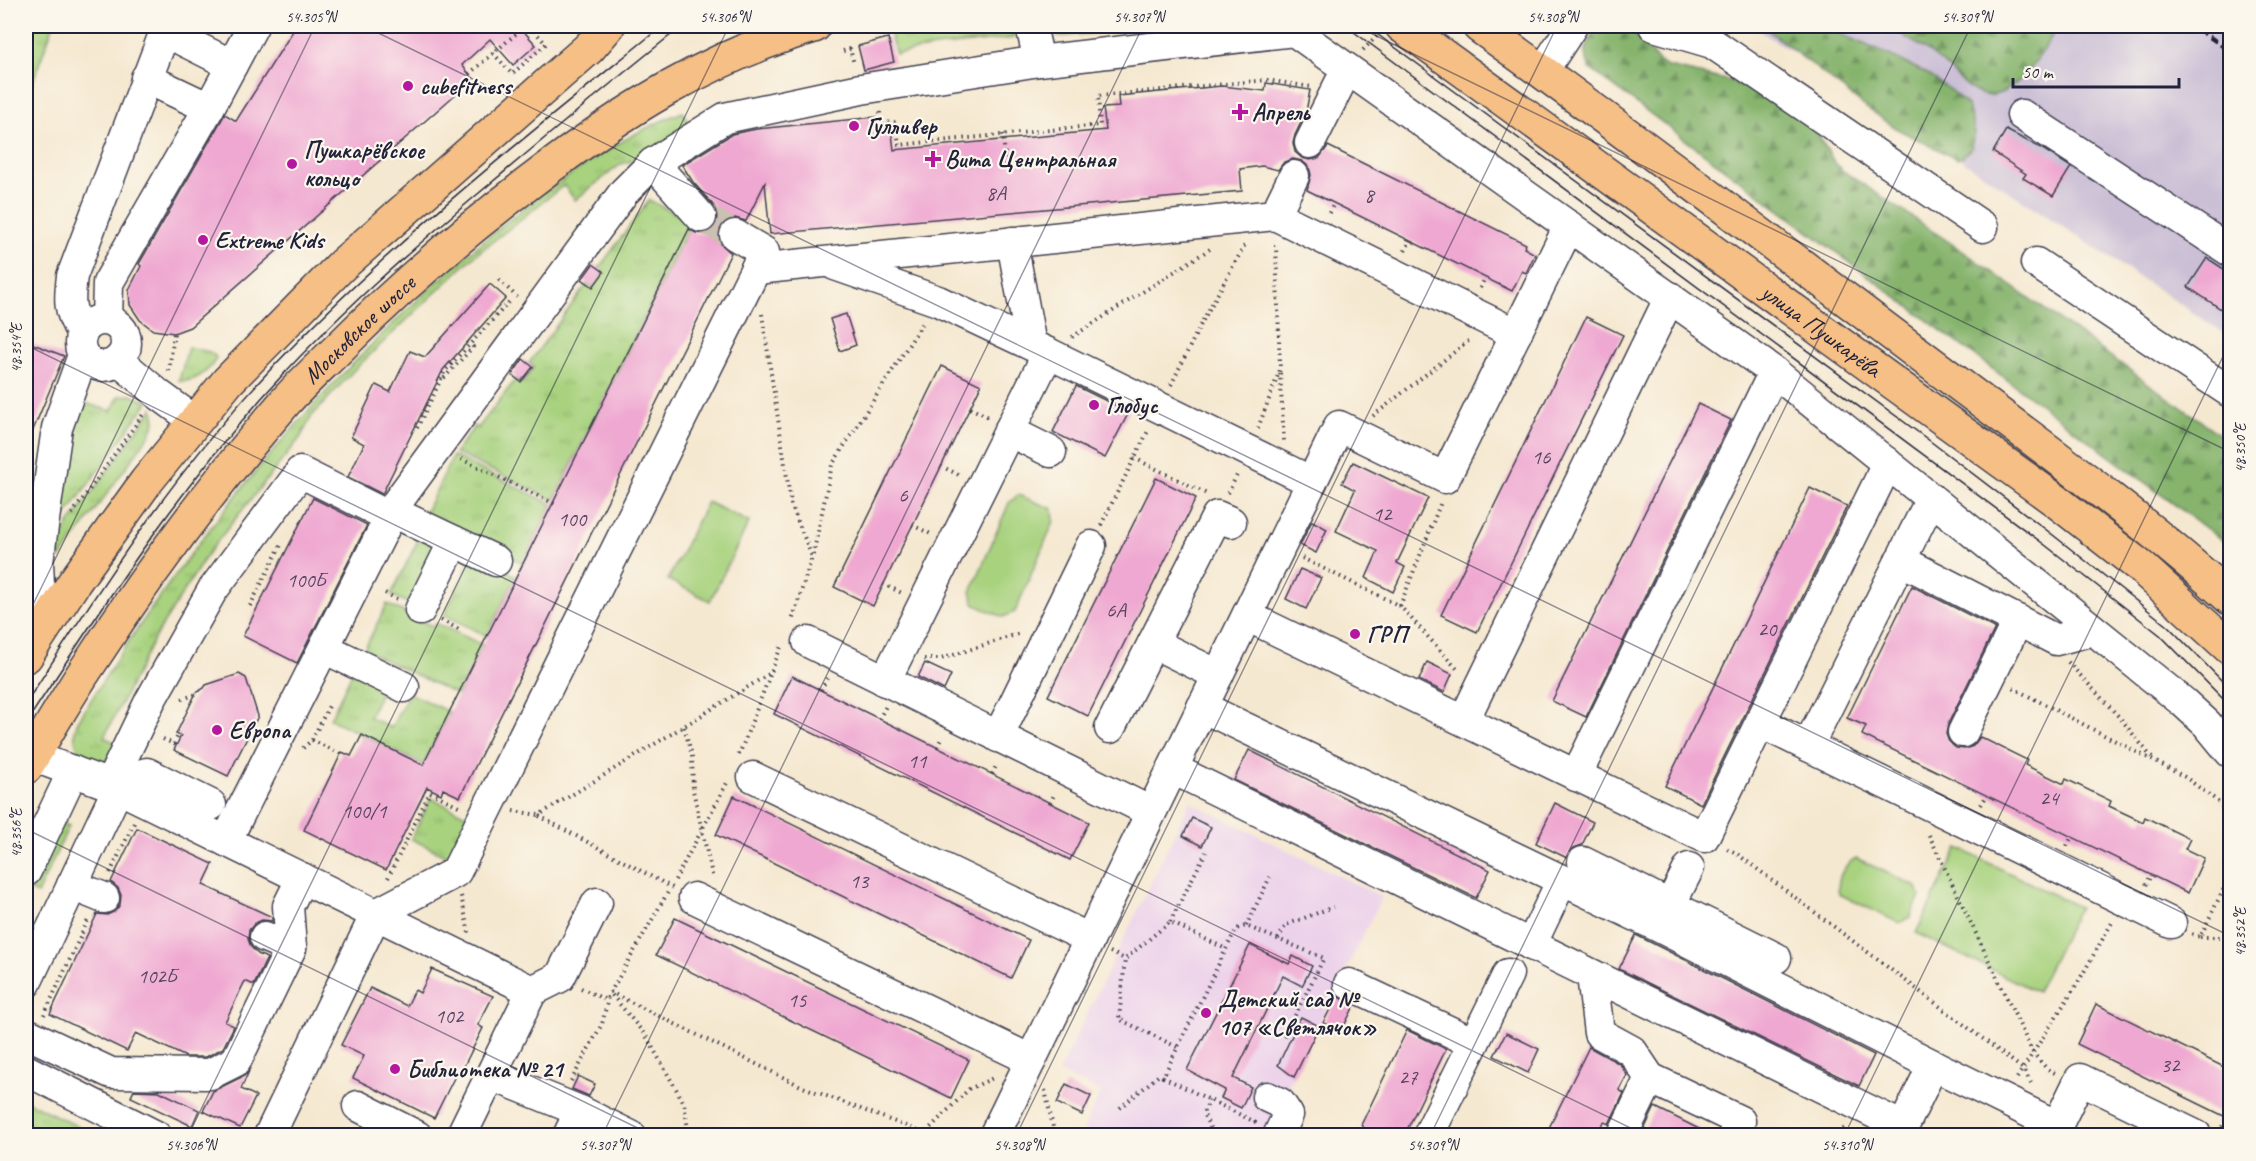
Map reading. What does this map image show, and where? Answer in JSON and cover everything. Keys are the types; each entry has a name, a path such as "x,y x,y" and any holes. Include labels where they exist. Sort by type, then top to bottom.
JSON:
{"main road":[{"path":"33,643 146,482 228,381 342,265 581,55 608,26"},
{"name":"Московское шоссе","path":"29,761 89,664 143,584 205,501 288,399 368,319 445,250 508,198 571,150 647,99 719,61 774,37 814,26"},
{"name":"улица Пушкарёва","path":"1402,26 2055,500 2141,567 2230,648"},
{"name":"улица Пушкарёва","path":"1479,26 1543,71 2092,484 2199,569 2230,598"}],"street":[{"path":"33,643 38,562 57,428 108,283 254,26"},
{"path":"1031,26 1039,60"},
{"path":"1543,71 1572,26"},
{"path":"1654,26 1712,43 1983,226"},
{"path":"91,336 114,322 124,332 126,347 118,360 104,366 96,365 91,336 73,318 69,300 72,276 165,28 232,65"},
{"path":"226,840 398,501 624,192 653,163 725,118 861,89 1039,60 1291,28 1774,372 2183,702 2207,724 2230,752"},
{"path":"1310,143 1347,69"},
{"path":"146,78 209,108"},
{"path":"2022,115 2230,251"},
{"path":"653,163 700,217"},
{"path":"1268,216 1294,176"},
{"path":"756,269 1268,216 1504,328"},
{"path":"1002,1133 1031,1060 1280,547 1299,476 1339,426 1445,478 1504,328 1569,226"},
{"path":"269,1136 374,913 456,872 764,252 735,236"},
{"path":"890,670 1009,431 1039,349 1012,242"},
{"path":"825,262 938,301 1299,476"},
{"path":"2036,263 2230,392"},
{"path":"1464,720 1670,297"},
{"path":"118,360 158,394 195,421"},
{"path":"1576,776 1774,372"},
{"path":"1009,431 1051,452"},
{"path":"1247,616 1704,837 1886,462"},
{"path":"26,983 72,885 150,701 212,591 297,477 392,514 496,561"},
{"path":"1808,746 1931,499"},
{"path":"1110,728 1153,643 1224,513"},
{"path":"420,610 454,541"},
{"path":"998,737 1090,546"},
{"path":"1900,560 2056,640 2093,630"},
{"path":"1963,732 2018,620"},
{"path":"794,637 890,670 998,737 1151,812"},
{"path":"1153,643 1218,675"},
{"path":"324,648 405,687"},
{"path":"1202,707 1572,871 1665,915 1933,1065 2004,1099 2055,1131 2080,1079 2197,1136"},
{"path":"1761,723 2171,923"},
{"path":"29,761 73,771 114,786 532,991"},
{"path":"1173,769 1592,975 1901,1131 1933,1065"},
{"path":"26,871 73,771"},
{"path":"740,771 1090,939"},
{"path":"114,786 147,773 212,805"},
{"path":"1665,915 1689,868"},
{"path":"1531,945 1572,871"},
{"path":"26,1033 111,1073 210,1074 236,1062 278,942 288,906 302,878"},
{"path":"72,885 104,898"},
{"path":"695,899 1031,1060"},
{"path":"461,1136 532,991 560,977 597,903"},
{"path":"1665,915 1776,958"},
{"path":"1428,1136 1508,974"},
{"path":"1592,975 1599,1033 1632,1051 1650,1077 1740,1121 1732,1136"},
{"path":"1349,984 1474,1043"},
{"path":"26,1070 156,1136"},
{"path":"491,1075 569,1117 631,1136"},
{"path":"1622,1136 1650,1077"},
{"path":"1267,1097 1280,1103 1288,1115 1278,1136"},
{"path":"357,1106 417,1136"}],"path":[{"path":"469,74 525,26"},
{"path":"493,53 512,74 546,44 530,26"},
{"path":"843,51 850,49 856,71"},
{"path":"879,105 881,123 896,122 899,145 1100,125 1098,96 1267,80 1307,87"},
{"path":"1003,134 1006,170"},
{"path":"1268,216 1280,370 1299,476"},
{"path":"1090,546 1202,322 1268,216"},
{"path":"1407,247 1410,241"},
{"path":"1039,349 1213,248"},
{"path":"756,269 791,504 812,557"},
{"path":"1483,283 1485,278"},
{"path":"445,371 515,295 499,280"},
{"path":"695,899 702,829 740,771 769,674 794,637 832,465 938,301"},
{"path":"1351,432 1504,328"},
{"path":"168,381 174,333"},
{"path":"440,383 473,347 470,344"},
{"path":"1134,458 1224,513 1280,370"},
{"path":"65,523 148,408"},
{"path":"453,455 555,504"},
{"path":"1400,606 1442,502 1445,478"},
{"path":"1280,547 1400,606 1478,692"},
{"path":"890,670 941,659 1053,623"},
{"path":"2056,640 2058,651 2121,719 2154,761"},
{"path":"536,815 769,674"},
{"path":"1991,676 2200,787 2230,814"},
{"path":"178,708 183,698 197,694"},
{"path":"560,977 606,1000 610,992 695,899 702,829 693,790 692,755 684,727"},
{"path":"147,773 168,729"},
{"path":"163,739 174,744 178,735"},
{"path":"312,740 341,754"},
{"path":"374,913 430,792 483,818"},
{"path":"1983,801 1987,795"},
{"path":"1911,796 2032,1053"},
{"path":"516,812 536,815 695,899"},
{"path":"2069,842 2072,836"},
{"path":"1704,837 1736,853 2023,1069"},
{"path":"1177,1047 1119,1019 1125,960 1170,922 1206,852"},
{"path":"456,872 476,963"},
{"path":"2200,938 2230,876"},
{"path":"1246,926 1270,877"},
{"path":"2004,1099 2077,984 2125,901"},
{"path":"1278,939 1286,925 1333,907"},
{"path":"1170,922 1226,949"},
{"path":"2171,923 2200,938 2230,937"},
{"path":"1163,1077 1236,929 1246,926 1324,958 1284,1037"},
{"path":"569,1117 580,1061 602,1024 610,992"},
{"path":"610,992 803,1087 923,1134 969,1089 1031,1060"},
{"path":"610,992 646,1036 684,1103 689,1136"},
{"path":"1120,1108 1159,1075 1255,1122 1267,1097"},
{"path":"1210,1100 1203,1113 1214,1136"},
{"path":"26,1130 36,1136"}],"shaded area":[{"path":"1752,26 2230,26 2230,337 1954,155"},
{"name":"Детский сад № 107 «Светлячок»","path":"1190,802 1382,897 1264,1135 1095,1135 1083,1130 1101,1092 1059,1072"}],"green space":[{"path":"26,26 53,26 26,100"},
{"path":"918,26 1017,26 1017,30 1013,38 896,54 889,31"},
{"path":"1051,26 1158,26 1059,37 1053,33"},
{"path":"1596,26 1626,26 1661,63 1668,67 1735,82 1794,114 1816,131 1834,162 1842,170 1970,256 2230,442 2230,546 1589,68 1585,51"},
{"path":"1763,26 1822,26 1926,73 1968,106 1975,133 1972,147 1957,159 1899,130 1868,109"},
{"path":"1889,26 2057,26 2025,75 2001,93 1989,95 1970,88 1929,52"},
{"path":"683,112 691,128 642,158 621,164 575,200 564,185 473,257 354,370 312,416 300,438 208,553 155,637 104,737 116,743 103,768 89,761 76,745 75,731 77,723 112,667 187,559 227,507 312,407 422,296 512,218 614,146 648,127"},
{"path":"649,200 692,222 554,500 455,453 475,426 478,428 516,379 522,383 534,367 529,363 587,284 592,288 604,272 599,268"},
{"path":"188,347 210,352 216,359 200,376 191,380 179,381"},
{"path":"131,395 148,402 61,522 70,465 65,446 79,404 85,403 111,411 119,396"},
{"path":"153,408 155,422 150,434 60,559 57,546 62,534"},
{"path":"453,456 552,504 523,563 424,516"},
{"path":"1018,495 1053,509 1054,521 1015,612 1003,617 975,605 971,592 1009,503"},
{"path":"707,502 749,522 710,601 668,580"},
{"path":"422,532 447,543 416,607 391,595"},
{"path":"473,555 517,576 487,636 444,615"},
{"path":"387,604 434,627 436,623 483,645 458,695 364,650"},
{"path":"353,671 384,686 369,717 391,728 409,693 449,712 423,765 330,719"},
{"path":"431,798 476,820 458,856 447,856 411,839"},
{"path":"61,823 69,826 37,894 29,890"},
{"path":"1958,848 2079,907 2037,992 1916,933"},
{"path":"1856,858 1917,887 1920,896 1910,917 1899,923 1839,894 1842,873 1847,865"},
{"path":"26,1101 95,1135 52,1135 26,1122"}],"building":[{"name":"Пушкарёвское кольцо","path":"296,26 519,26 536,45 513,65 490,39 462,65 473,79 190,327 174,333 153,330 140,320 130,305 129,290 141,266 139,264 225,114 236,121"},
{"path":"888,38 894,62 864,70 858,46"},
{"path":"1266,83 1310,90 1306,112 1293,143 1295,152 1302,158 1310,160 1319,158 1328,146 1526,244 1524,248 1535,254 1526,273 1522,271 1512,291 1307,190 1311,175 1309,167 1302,161 1293,159 1284,162 1278,170 1262,166 1240,169 1242,191 770,234 765,183 746,221 735,218 726,220 720,227 718,234 720,243 731,253 460,797 443,789 441,794 427,787 386,870 304,830 342,752 351,756 362,735 423,765 689,229 705,234 717,223 718,214 714,206 682,165 732,134 757,129 876,117 877,128 891,126 894,150 1106,130 1103,108 1119,107 1118,96 1222,86 1265,91"},
{"path":"2006,130 2071,167 2053,196 2023,178 2026,174 1993,152"},
{"path":"2207,258 2230,273 2230,315 2188,287"},
{"path":"593,264 604,272 593,287 582,279"},
{"path":"490,284 506,298 443,370 382,494 348,477 364,444 351,437 376,385 390,392 410,351 425,357"},
{"path":"846,314 856,345 840,351 830,319"},
{"path":"1586,317 1623,335 1477,632 1441,615"},
{"path":"33,344 64,356 26,447 26,363"},
{"path":"523,359 533,367 521,382 512,375"},
{"path":"942,366 981,385 873,606 834,587"},
{"path":"1076,386 1129,412 1105,458 1053,432"},
{"path":"1698,404 1731,420 1586,717 1552,701"},
{"path":"1353,462 1428,498 1397,563 1405,567 1393,592 1366,578 1378,551 1336,531 1355,490 1342,483"},
{"path":"1156,478 1196,498 1088,716 1048,696"},
{"path":"1810,488 1847,506 1701,804 1665,786"},
{"path":"313,498 367,525 297,663 243,636"},
{"path":"1312,521 1327,529 1316,553 1300,545"},
{"path":"1300,569 1321,578 1306,609 1286,599"},
{"path":"1912,586 1995,628 1948,724 1946,734 1949,742 1956,748 1965,749 1973,746 1980,737 2027,760 2025,765 2064,784 2066,779 2111,801 2109,806 2143,822 2145,817 2190,839 2185,849 2204,858 2188,893 1862,735 1866,726 1847,718"},
{"path":"1427,662 1452,674 1444,692 1419,680"},
{"path":"925,663 951,675 944,690 918,677"},
{"name":"Европа","path":"239,674 246,678 258,716 228,776 174,750 181,736 176,734 196,693 206,685"},
{"path":"792,676 1089,822 1070,860 774,714"},
{"path":"1249,750 1490,870 1476,898 1234,780"},
{"path":"734,796 1029,940 1011,978 716,835"},
{"path":"1555,803 1593,822 1582,845 1573,848 1567,858 1536,843"},
{"path":"1192,818 1211,827 1202,846 1183,836"},
{"path":"137,828 213,864 203,885 272,917 272,921 262,920 255,923 249,930 248,939 251,947 258,954 267,958 254,985 245,981 225,1022 234,1026 223,1048 206,1057 186,1057 136,1033 127,1051 50,1014 97,914 107,915 114,912 120,905 121,895 118,888 111,882"},
{"path":"675,918 969,1060 951,1098 656,955"},
{"path":"1636,935 1874,1055 1859,1086 1619,969"},
{"path":"1250,945 1289,964 1293,956 1312,966 1302,986 1283,976 1233,1078 1251,1087 1241,1108 1221,1098 1225,1090 1187,1070"},
{"path":"432,969 493,996 478,1025 483,1028 459,1076 456,1074 434,1118 353,1078 364,1056 341,1045 370,988 407,1006 415,990 420,993"},
{"path":"1337,996 1354,1006 1341,1032 1323,1023"},
{"path":"2096,1004 2230,1070 2230,1119 2077,1044"},
{"path":"1301,1017 1319,1026 1294,1077 1278,1065"},
{"path":"1407,1030 1446,1049 1404,1136 1359,1136 1364,1128 1361,1125"},
{"path":"1506,1033 1539,1049 1528,1073 1494,1056"},
{"path":"1589,1047 1620,1064 1627,1075 1619,1090 1624,1093 1609,1124 1604,1122 1597,1136 1545,1136"},
{"path":"249,1071 241,1089 256,1096 240,1128 203,1111 213,1091 244,1076"},
{"path":"578,1076 595,1084 589,1096 572,1089"},
{"path":"1066,1084 1091,1096 1082,1115 1057,1103"},
{"path":"134,1090 159,1091 199,1110 192,1126 131,1097"},
{"path":"1655,1107 1713,1136 1641,1136"}],"tunnel":[{"path":"701,217 735,235"}],"tram line":[{"path":"26,703 140,531 202,448 270,370 316,323 411,234 662,26"},
{"path":"26,723 114,590 176,503 243,420 303,353 355,302 463,206 682,26"},
{"path":"1346,26 2045,545 2160,635 2230,706"},
{"path":"1366,26 1930,441 2053,535 2168,626 2230,689"}],"railway":[{"path":"2225,26 2230,29"},
{"path":"2198,29 2230,51"}],"place":[{"name":"cubefitness","path":"408,86"},
{"name":"Апрель","path":"1240,112"},
{"name":"Гулливер","path":"854,126"},
{"name":"Вита Центральная","path":"933,159"},
{"name":"Пушкарёвское кольцо","path":"292,164"},
{"name":"Extreme Kids","path":"203,240"},
{"name":"Глобус","path":"1094,405"},
{"name":"ГРП","path":"1355,634"},
{"name":"Европа","path":"217,730"},
{"name":"Детский сад № 107 «Светлячок»","path":"1206,1013"},
{"name":"Библиотека № 21","path":"395,1069"}]}
